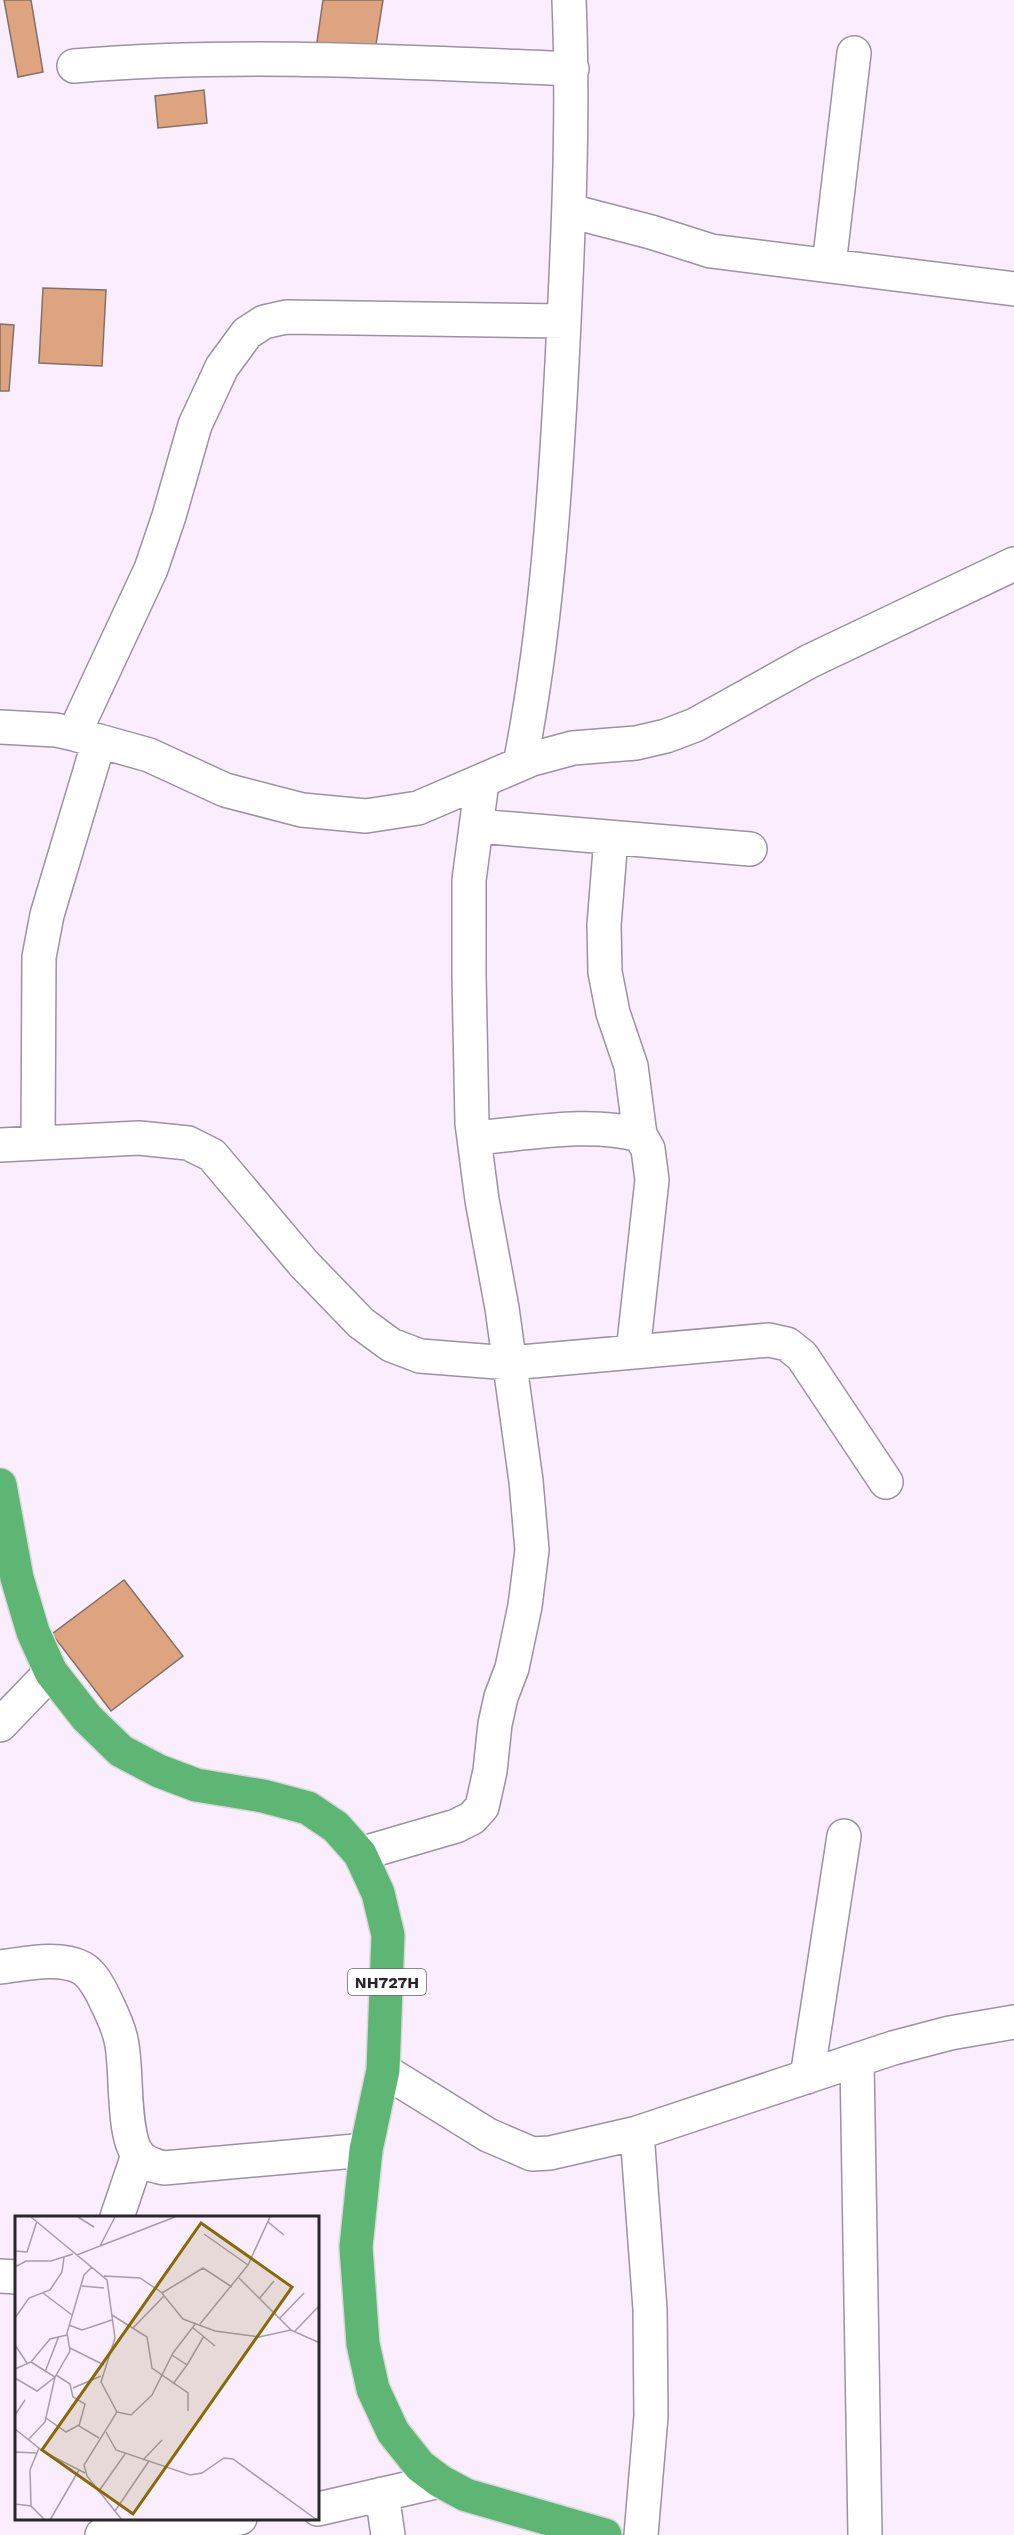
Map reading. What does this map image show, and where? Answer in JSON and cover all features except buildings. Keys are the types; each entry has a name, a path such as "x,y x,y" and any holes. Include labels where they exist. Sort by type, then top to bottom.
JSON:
{"highway":[{"name":"NH727H","path":"0,1485 9,1578 51,1672 87,1718 121,1751 159,1771 196,1785 263,1796 308,1808 336,1827 360,1854 378,1893 388,1935 383,2070 366,2150 356,2247 365,2355 373,2389 393,2432 420,2466 440,2481 466,2495 605,2535"}],"street":[{"path":"520,764 533,696 555,485 570,211 572,69 569,0"},
{"path":"829,265 854,53"},
{"path":"74,66 140,60 300,58 572,69"},
{"path":"570,211 651,232 711,251 1014,289"},
{"path":"38,1142 39,957 86,738 170,516 195,425 222,366 247,333 264,322 286,317 564,321"},
{"path":"0,727 56,730 149,755 225,790 302,810 366,816 418,808 483,782 520,764 573,748 636,743 666,736 695,725 810,661 1014,564"},
{"path":"360,1854 456,1826 472,1818 482,1807 490,1770 495,1724 501,1697 512,1668 525,1606 532,1550 526,1481 510,1363 482,1200 474,1138 468,924 470,880 483,782"},
{"path":"477,826 750,849"},
{"path":"611,838 604,925 605,972 613,1013 631,1066 640,1135 648,1149 652,1180 633,1352"},
{"path":"474,1138 580,1130 621,1130 640,1135"},
{"path":"0,1145 139,1138 188,1143 212,1155 304,1264 362,1323 391,1345 420,1356 510,1363 770,1340 787,1344 802,1356 886,1482"},
{"path":"0,1725 51,1672"},
{"path":"807,2077 844,1836"},
{"path":"0,1967 35,1963 66,1963 83,1969 93,1978 110,2008 121,2040 129,2129 138,2155 148,2164 164,2168 366,2150"},
{"path":"383,2070 488,2135 532,2154 550,2153 582,2148 637,2133 893,2048 950,2033 1014,2022"},
{"path":"857,2061 865,2535"},
{"path":"637,2133 650,2309 651,2416 641,2535"},
{"path":"117,2216 138,2155"},
{"path":"0,2276 15,2277"},
{"path":"320,2509 440,2481"},
{"path":"382,2494 388,2535"},
{"path":"102,2535 224,2520"}]}
